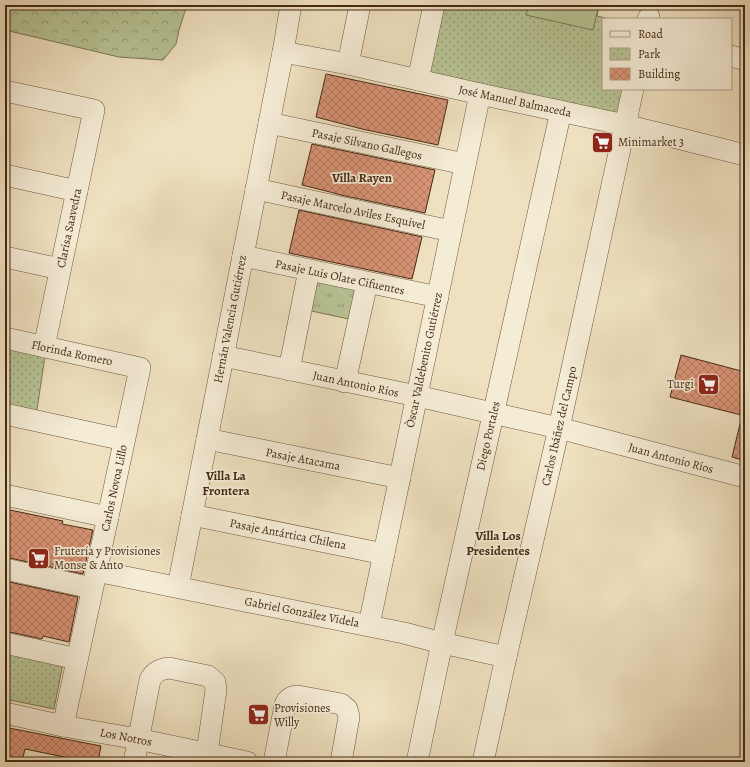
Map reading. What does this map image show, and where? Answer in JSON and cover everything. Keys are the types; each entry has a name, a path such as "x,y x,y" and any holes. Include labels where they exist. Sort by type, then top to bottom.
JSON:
{"street":[{"name":"Hernán Valencia Gutiérrez","path":"178,587 283,52 290,5"},
{"path":"348,64 360,5"},
{"path":"418,80 434,5"},
{"name":"José Manuel Balmaceda","path":"283,52 348,64 625,125 745,155"},
{"path":"732,56 745,60"},
{"name":"Carlos Ibáñez del Campo","path":"483,762 559,428 633,90"},
{"name":"Clarisa Saavedra","path":"5,91 94,110 44,347"},
{"name":"Òscar Valdebenito Gutiérrez","path":"369,626 480,94"},
{"name":"Diego Portales","path":"417,762 442,643 561,111"},
{"name":"Pasaje Silvano Gallegos","path":"269,124 465,164"},
{"path":"5,175 77,191"},
{"name":"Pasaje Marcelo Aviles Esquivel","path":"256,190 451,231"},
{"name":"Pasaje Luis Olate Cifuentes","path":"243,256 438,297"},
{"path":"5,257 60,269"},
{"path":"289,370 309,270"},
{"path":"345,382 367,283"},
{"name":"Florinda Romero","path":"5,338 140,368"},
{"name":"Juan Antonio Ríos","path":"223,356 417,396 559,428 745,477"},
{"name":"Carlos Novoa Lillo","path":"63,726 140,368"},
{"path":"5,414 124,440"},
{"name":"Pasaje Atacama","path":"207,439 400,478"},
{"path":"5,495 108,518"},
{"name":"Pasaje Antártica Chilena","path":"192,515 384,554"},
{"name":"Gabriel González Videla","path":"5,569 178,587 404,633 506,657"},
{"path":"5,643 78,659"},
{"path":"134,762 150,680 157,671 163,668 208,676 214,682 216,690 216,757"},
{"path":"274,762 286,702 289,698 298,696 341,704 347,709 349,717 340,762"},
{"name":"Los Notros","path":"5,713 63,726 138,739 216,757 247,762"}],"green space":[{"path":"5,5 187,5 176,44 163,60 119,57 5,30"},
{"path":"442,5 599,5 597,16 605,18 602,18 602,90 627,90 617,113 433,74 430,70"},
{"path":"529,5 599,5 593,30 526,15"},
{"path":"315,277 360,287 353,320 307,310"},
{"path":"5,348 45,356 36,416 5,408"},
{"path":"5,652 63,663 54,709 5,699"}],"building":[{"path":"326,74 448,100 438,145 362,129 316,117"},
{"path":"312,144 435,170 425,213 302,185"},
{"path":"299,210 422,237 412,279 289,253"},
{"name":"Turgi","path":"681,355 745,372 745,416 670,397"},
{"path":"741,420 745,420 745,461 732,457"},
{"path":"5,509 63,521 62,524 93,530 83,574 5,557"},
{"path":"5,581 78,597 69,642 43,636 42,639 5,631"},
{"path":"9,728 101,746 98,762 89,762 25,749 22,762 5,762 5,746"}],"place":[{"name":"Minimarket 3","path":"602,142"},
{"name":"Turgi","path":"709,384"},
{"name":"Frutería y Provisiones Monse & Anto","path":"38,558"},
{"name":"Provisiones Willy","path":"259,715"}],"district":[{"name":"Villa Rayen","path":"362,177"},
{"name":"Villa La Frontera","path":"226,482"},
{"name":"Villa Los Presidentes","path":"498,542"}]}
